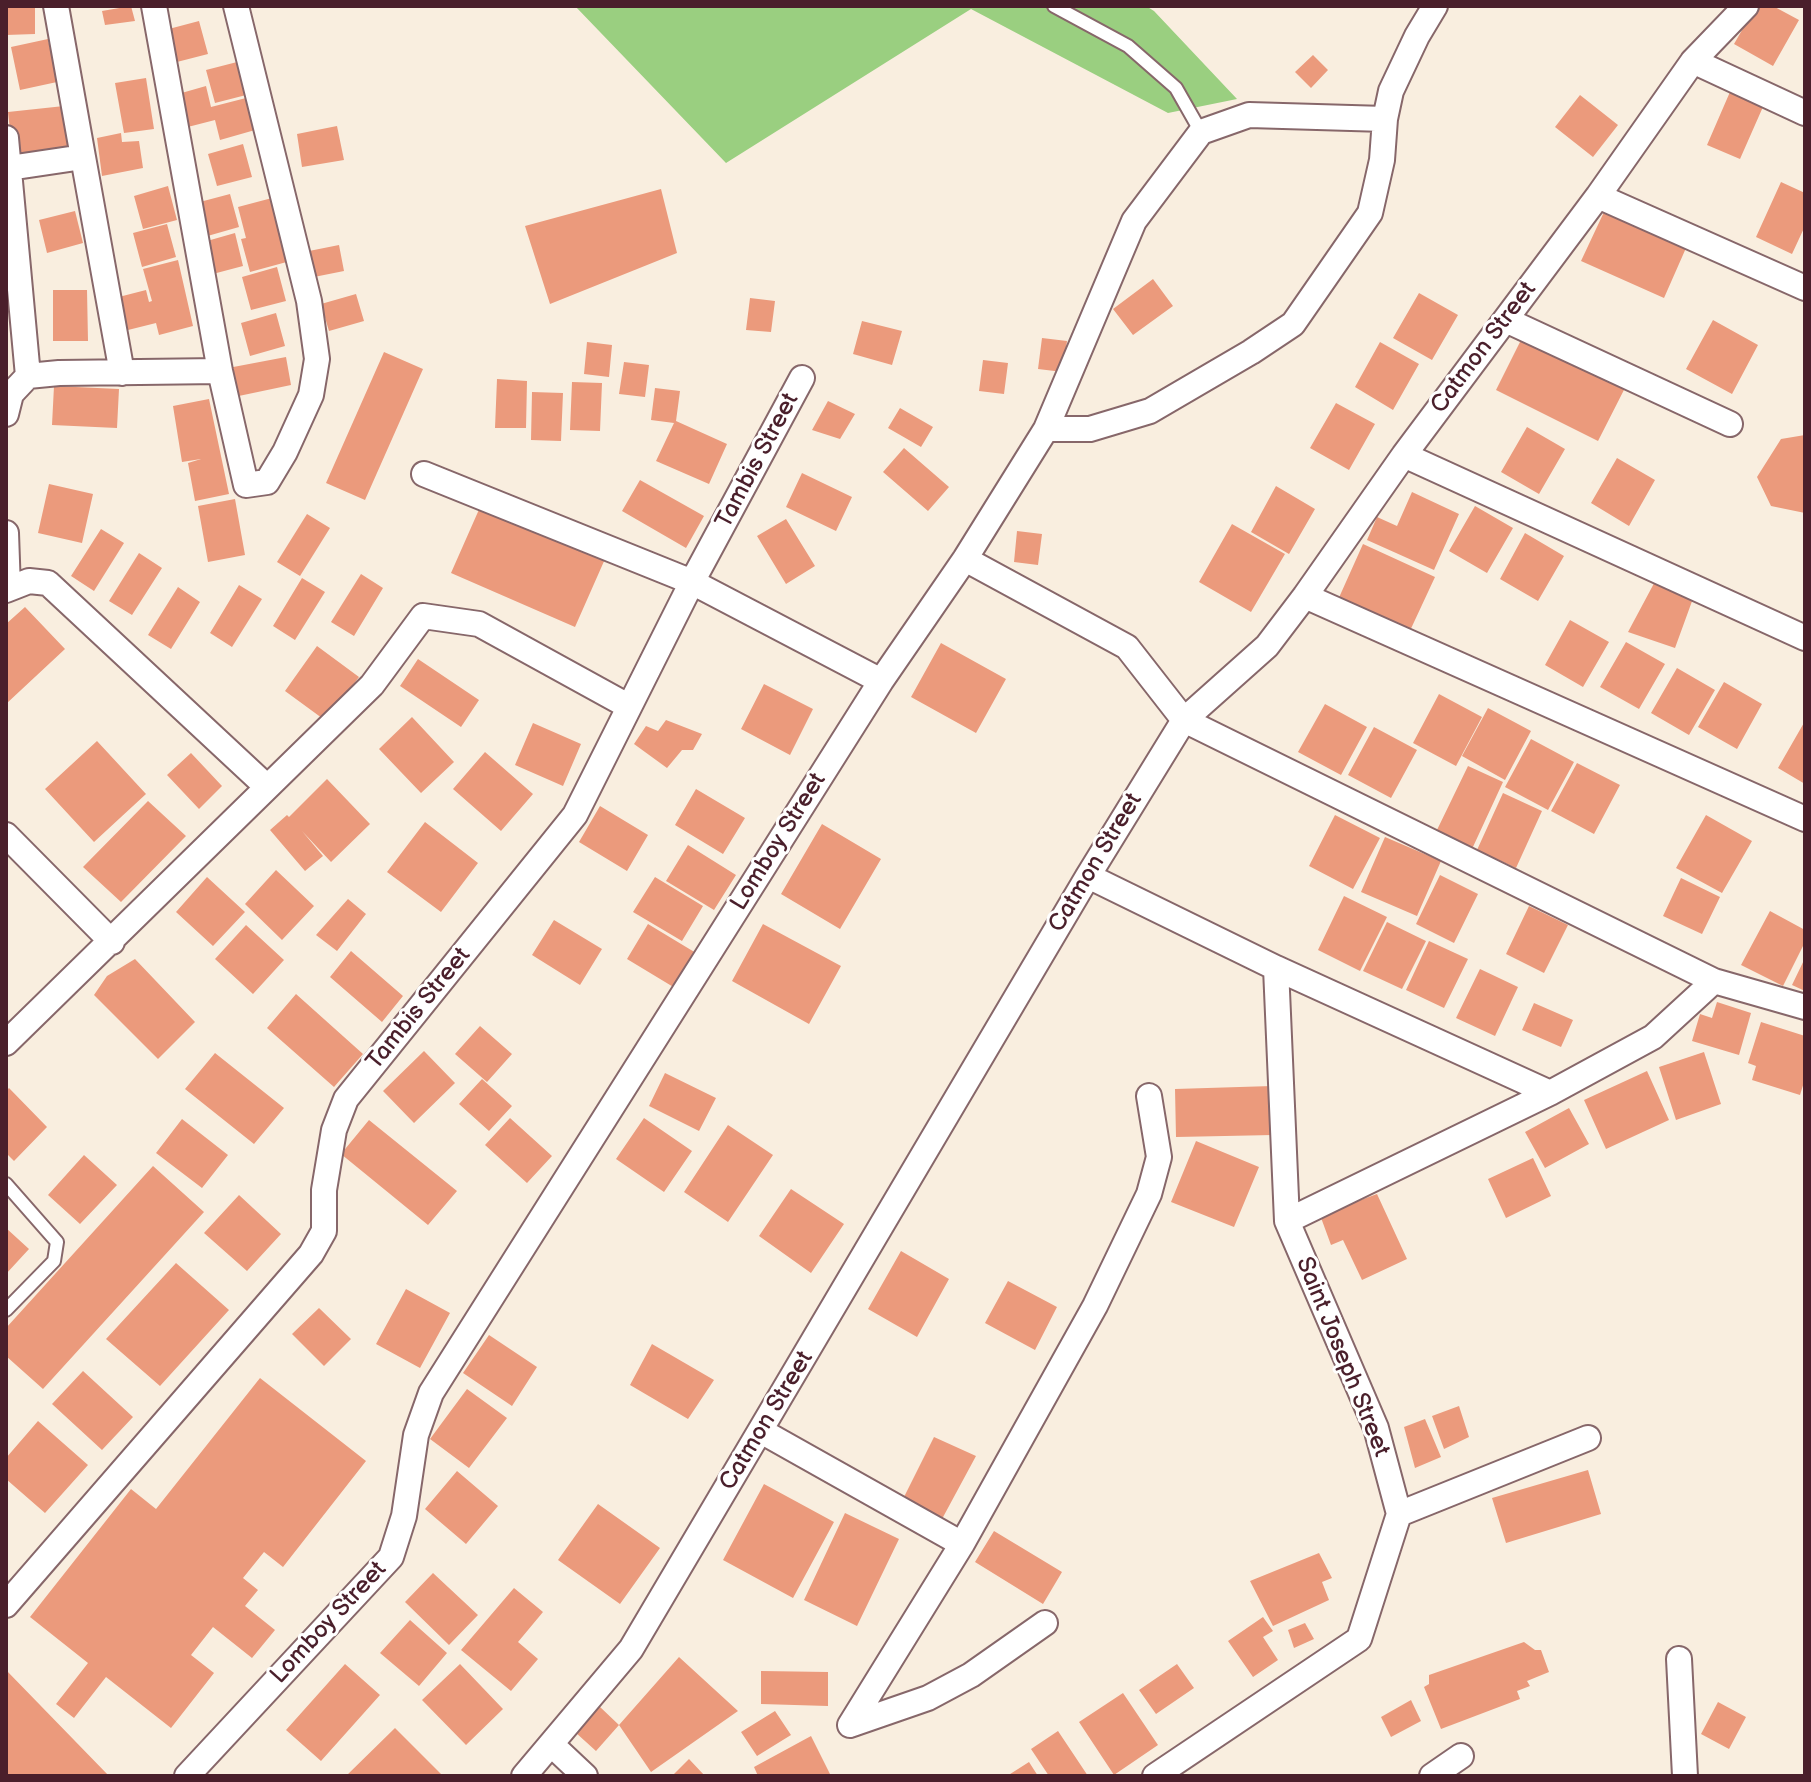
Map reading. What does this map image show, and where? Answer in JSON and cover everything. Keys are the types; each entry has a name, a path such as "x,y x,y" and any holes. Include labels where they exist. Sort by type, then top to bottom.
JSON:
{"street":[{"path":"56,6 122,373"},
{"path":"154,6 220,371 246,485 267,482 285,452 311,395 317,359 309,301 236,6"},
{"path":"1046,429 1090,429 1150,411 1293,324 1370,213 1382,160 1391,91 1435,6"},
{"name":"Catmon Street","path":"524,1776 631,1649 1088,876 1184,720 1267,646 1404,455 1598,196 1693,61 1746,6"},
{"path":"1693,61 1805,113"},
{"path":"1201,132 1249,115 1385,119"},
{"name":"Lomboy Street","path":"187,1776 391,1557 404,1516 416,1435 431,1393 881,681 965,559 1046,429 1134,221 1201,132"},
{"path":"6,138 28,376"},
{"path":"9,168 83,157"},
{"path":"1598,196 1805,288"},
{"path":"1506,320 1730,424"},
{"path":"6,414 11,394 28,376 220,371"},
{"name":"Tambis Street","path":"6,1605 311,1254 324,1231 324,1190 334,1130 346,1099 575,815 692,582 802,378"},
{"path":"1404,455 1805,638"},
{"path":"424,474 692,582 881,681"},
{"path":"6,533 7,590 29,581 48,583 266,786"},
{"path":"965,559 1127,647 1184,720 1714,981 1805,1007"},
{"path":"1305,596 1805,819"},
{"path":"6,1043 372,685 423,616 479,624 628,706"},
{"path":"6,835 112,942"},
{"path":"1088,876 1276,968 1550,1093"},
{"name":"Saint Joseph Street","path":"1276,968 1287,1221 1376,1428 1399,1514"},
{"path":"1287,1221 1550,1093 1653,1037 1714,981"},
{"path":"1045,1623 971,1675 928,1698 850,1725 962,1544 1095,1306 1149,1194 1159,1157 1149,1096"},
{"path":"761,1431 962,1544"},
{"path":"1155,1776 1359,1639 1399,1514 1588,1438"},
{"path":"1679,1659 1685,1776"},
{"path":"552,1745 585,1776"},
{"path":"1432,1776 1461,1756"}],"lane":[{"path":"1054,6 1128,46 1176,88 1201,132"},
{"path":"6,1184 57,1242 54,1261 6,1310"}],"green space":[{"path":"575,6 1146,6 1237,99 1168,113 971,9 726,163"}],"building":[{"path":"6,6 35,6 35,34 6,35"},
{"path":"131,6 135,21 105,25 102,11"},
{"path":"1756,6 1773,6 1799,20 1773,66 1734,44"},
{"path":"199,21 208,54 173,63 165,30"},
{"path":"48,39 57,82 20,90 11,47"},
{"path":"1313,55 1328,70 1311,88 1295,72"},
{"path":"241,61 250,94 215,103 206,70"},
{"path":"146,78 154,129 124,133 115,83"},
{"path":"1733,85 1766,100 1740,159 1707,145"},
{"path":"206,86 211,107 246,98 255,130 220,140 215,120 180,129 171,96"},
{"path":"1580,95 1618,125 1593,157 1555,127"},
{"path":"64,106 69,152 13,158 8,112"},
{"path":"337,126 344,160 302,167 297,134"},
{"path":"121,133 122,142 139,141 143,168 102,176 97,138"},
{"path":"243,144 252,177 217,186 208,154"},
{"path":"1781,182 1805,193 1805,226 1792,254 1756,237"},
{"path":"168,186 177,220 143,229 134,196"},
{"path":"661,189 677,253 550,304 525,226"},
{"path":"230,194 239,227 204,237 196,203"},
{"path":"272,198 294,260 250,272 241,239 246,238 238,207"},
{"path":"75,211 83,243 47,253 39,220"},
{"path":"1604,212 1686,248 1664,298 1581,261"},
{"path":"167,224 176,257 142,267 133,233"},
{"path":"235,233 243,266 209,275 200,243"},
{"path":"339,245 344,271 309,278 304,252"},
{"path":"178,260 193,326 159,335 156,323 120,332 111,299 146,290 149,302 152,301 143,269"},
{"path":"277,267 286,301 251,310 242,277"},
{"path":"1153,279 1173,306 1133,335 1113,309"},
{"path":"53,290 87,290 88,341 53,341"},
{"path":"1419,293 1458,315 1432,360 1393,338"},
{"path":"356,294 364,321 329,331 321,304"},
{"path":"750,298 775,301 771,332 746,330"},
{"path":"276,313 285,346 250,356 241,323"},
{"path":"1713,320 1758,345 1732,394 1686,369"},
{"path":"862,321 902,331 892,365 853,354"},
{"path":"1525,332 1627,384 1598,441 1496,390"},
{"path":"1042,338 1067,341 1063,372 1038,369"},
{"path":"587,342 612,345 609,377 584,374"},
{"path":"1380,342 1419,364 1393,410 1355,387"},
{"path":"384,352 423,369 365,500 326,483"},
{"path":"286,357 291,385 234,397 228,368"},
{"path":"983,360 1008,363 1004,394 979,391"},
{"path":"624,362 649,365 645,397 619,394"},
{"path":"497,379 527,381 526,428 495,428"},
{"path":"572,382 602,383 600,431 570,430"},
{"path":"54,386 119,389 117,428 52,425"},
{"path":"655,388 680,391 676,421 727,444 709,484 656,461 674,423 651,420"},
{"path":"532,392 563,393 561,441 531,440"},
{"path":"209,399 229,494 195,501 188,463 201,459 182,462 173,406"},
{"path":"828,401 855,414 840,439 812,430"},
{"path":"1336,403 1375,424 1349,470 1310,448"},
{"path":"900,408 933,427 921,447 888,428"},
{"path":"1527,427 1565,449 1539,494 1501,472"},
{"path":"1805,435 1805,513 1771,506 1757,477 1781,439"},
{"path":"904,448 949,487 928,511 883,472"},
{"path":"1617,458 1655,480 1629,526 1591,503"},
{"path":"802,473 852,497 836,531 786,507"},
{"path":"640,480 704,516 686,548 622,511"},
{"path":"49,484 93,494 82,543 38,533"},
{"path":"1276,486 1315,509 1289,554 1251,532"},
{"path":"1412,492 1459,514 1434,570 1367,540 1377,517 1397,526"},
{"path":"235,499 245,555 208,562 198,506"},
{"path":"481,505 605,559 575,627 451,573"},
{"path":"1475,506 1513,528 1487,573 1449,551"},
{"path":"307,514 330,528 300,576 277,562"},
{"path":"786,519 815,566 786,584 757,536"},
{"path":"1232,524 1285,554 1251,612 1199,582"},
{"path":"101,529 124,543 94,591 71,576"},
{"path":"1017,531 1042,534 1038,565 1014,562"},
{"path":"1525,533 1564,556 1538,601 1500,579"},
{"path":"1363,544 1435,577 1408,635 1337,602"},
{"path":"139,553 162,568 132,615 109,601"},
{"path":"361,574 383,588 354,636 331,622"},
{"path":"1659,574 1695,593 1675,648 1628,632"},
{"path":"302,578 325,592 295,640 273,626"},
{"path":"239,585 262,599 232,647 210,633"},
{"path":"178,587 200,602 171,649 148,635"},
{"path":"25,607 65,649 6,704 6,624"},
{"path":"1570,620 1609,642 1583,687 1545,665"},
{"path":"1626,642 1665,664 1639,709 1600,687"},
{"path":"941,643 1006,679 976,733 911,697"},
{"path":"317,646 359,677 326,721 285,691"},
{"path":"418,659 479,700 461,727 400,686"},
{"path":"1677,668 1715,690 1689,735 1651,713"},
{"path":"1724,682 1762,704 1737,749 1698,727"},
{"path":"764,684 813,709 790,755 741,729"},
{"path":"1439,694 1482,717 1456,766 1413,743"},
{"path":"1325,704 1367,727 1341,775 1298,752"},
{"path":"1488,708 1531,731 1505,780 1462,756"},
{"path":"412,717 454,762 421,793 379,749"},
{"path":"666,720 702,734 693,750 682,750 667,768 634,744 646,726 658,731"},
{"path":"1805,721 1805,784 1778,768"},
{"path":"533,723 581,744 563,786 515,765"},
{"path":"1374,727 1417,750 1391,798 1348,775"},
{"path":"1531,739 1574,762 1548,810 1505,787"},
{"path":"97,741 146,794 94,842 45,789"},
{"path":"485,752 533,794 501,831 453,789"},
{"path":"191,753 222,786 199,809 167,775"},
{"path":"1577,763 1620,785 1594,834 1551,811"},
{"path":"1468,766 1503,782 1472,849 1436,832"},
{"path":"327,779 370,824 331,862 302,831 323,856 305,871 270,830 287,815 289,817"},
{"path":"696,789 745,818 723,854 675,825"},
{"path":"1503,793 1542,811 1516,868 1477,850"},
{"path":"148,801 186,836 121,902 83,867"},
{"path":"600,806 648,835 627,871 579,842"},
{"path":"1335,815 1380,838 1353,889 1309,866"},
{"path":"1706,815 1752,841 1722,893 1676,868"},
{"path":"425,822 478,863 441,912 387,872"},
{"path":"822,824 881,859 840,929 781,894"},
{"path":"1385,837 1441,861 1417,916 1361,892"},
{"path":"688,845 736,875 714,910 666,881"},
{"path":"276,870 314,906 282,940 245,904"},
{"path":"1440,875 1478,894 1454,943 1416,924"},
{"path":"207,877 245,912 213,946 176,912"},
{"path":"655,877 703,906 682,941 633,912"},
{"path":"1681,878 1720,897 1702,934 1663,916"},
{"path":"1344,896 1387,917 1360,971 1318,950"},
{"path":"348,899 366,914 337,951 316,935"},
{"path":"1529,906 1568,925 1544,973 1506,954"},
{"path":"1770,911 1805,930 1805,942 1783,986 1741,965"},
{"path":"554,920 602,949 580,985 532,955"},
{"path":"1387,922 1426,941 1402,989 1363,971"},
{"path":"648,924 696,953 675,988 627,959"},
{"path":"763,924 841,966 809,1024 732,981"},
{"path":"246,925 284,960 253,994 215,959"},
{"path":"1429,941 1468,959 1444,1008 1406,990"},
{"path":"351,951 403,996 382,1022 330,977"},
{"path":"1805,958 1805,991 1792,985"},
{"path":"135,959 195,1022 158,1059 94,995 107,976"},
{"path":"1480,969 1518,987 1495,1036 1456,1018"},
{"path":"296,994 363,1054 334,1087 267,1028"},
{"path":"1717,1002 1751,1013 1739,1055 1692,1041 1700,1014 1712,1018"},
{"path":"1534,1003 1573,1020 1561,1047 1522,1030"},
{"path":"1761,1022 1805,1036 1805,1079 1800,1095 1752,1080 1756,1066 1748,1063"},
{"path":"480,1026 512,1054 487,1082 455,1054"},
{"path":"424,1051 455,1083 414,1123 383,1091"},
{"path":"1704,1052 1721,1104 1676,1120 1659,1067"},
{"path":"215,1053 284,1108 254,1144 185,1089"},
{"path":"1647,1071 1669,1120 1606,1149 1584,1100"},
{"path":"665,1073 716,1098 699,1131 649,1106"},
{"path":"482,1079 512,1106 489,1131 459,1104"},
{"path":"1272,1086 1273,1135 1176,1137 1175,1089"},
{"path":"9,1088 47,1127 14,1161 6,1153 6,1091"},
{"path":"1569,1108 1589,1144 1545,1168 1525,1132"},
{"path":"510,1118 552,1156 527,1183 485,1145"},
{"path":"644,1118 692,1151 664,1192 616,1159"},
{"path":"182,1119 228,1155 202,1188 156,1153"},
{"path":"369,1120 457,1191 428,1225 341,1154"},
{"path":"728,1125 773,1155 728,1222 684,1192"},
{"path":"1196,1141 1259,1167 1234,1227 1171,1202"},
{"path":"84,1155 117,1185 80,1224 48,1195"},
{"path":"1533,1158 1551,1196 1506,1218 1488,1179"},
{"path":"153,1166 204,1212 43,1389 6,1356 6,1328"},
{"path":"791,1189 844,1224 811,1273 759,1236"},
{"path":"1377,1194 1407,1259 1362,1280 1343,1240 1331,1245 1320,1215"},
{"path":"239,1195 281,1234 247,1271 204,1233"},
{"path":"6,1228 29,1249 6,1274"},
{"path":"901,1251 949,1279 917,1337 868,1309"},
{"path":"176,1263 229,1310 160,1386 106,1339"},
{"path":"1008,1281 1057,1307 1035,1350 985,1323"},
{"path":"406,1289 450,1313 420,1368 376,1344"},
{"path":"319,1308 351,1339 324,1366 292,1334"},
{"path":"489,1335 537,1367 512,1406 463,1373"},
{"path":"652,1344 714,1380 688,1419 630,1385"},
{"path":"83,1371 133,1417 102,1450 52,1404"},
{"path":"260,1378 366,1461 283,1567 264,1552 243,1578 258,1590 245,1606 275,1630 252,1658 213,1627 191,1655 214,1673 171,1728 106,1677 74,1718 56,1704 88,1663 30,1617 131,1489 156,1509"},
{"path":"467,1389 507,1418 469,1468 430,1439"},
{"path":"1459,1406 1469,1437 1444,1449 1432,1416"},
{"path":"1425,1419 1441,1457 1415,1468 1404,1427"},
{"path":"38,1421 88,1465 45,1513 6,1479 6,1458"},
{"path":"934,1437 976,1456 942,1519 903,1499"},
{"path":"1588,1470 1601,1514 1506,1543 1492,1498"},
{"path":"457,1471 498,1506 466,1544 425,1509"},
{"path":"764,1484 834,1522 793,1598 723,1560"},
{"path":"598,1504 660,1548 620,1604 558,1560"},
{"path":"845,1513 899,1539 857,1626 804,1600"},
{"path":"994,1531 1062,1572 1043,1604 975,1562"},
{"path":"1319,1553 1332,1578 1322,1582 1329,1600 1273,1626 1250,1581"},
{"path":"433,1573 478,1615 449,1645 405,1602"},
{"path":"514,1588 543,1612 518,1642 538,1659 511,1691 461,1650"},
{"path":"1263,1617 1273,1631 1263,1637 1278,1660 1253,1677 1228,1641"},
{"path":"410,1620 447,1653 419,1686 380,1653"},
{"path":"1305,1623 1314,1639 1294,1648 1288,1630"},
{"path":"1524,1642 1535,1650 1541,1650 1549,1672 1527,1681 1530,1686 1517,1691 1520,1699 1441,1729 1424,1687 1429,1684 1429,1675"},
{"path":"679,1657 738,1711 651,1772 619,1725"},
{"path":"345,1664 380,1695 321,1761 286,1730"},
{"path":"460,1664 503,1709 466,1745 422,1700"},
{"path":"1177,1664 1194,1688 1156,1714 1139,1690"},
{"path":"6,1670 109,1776 6,1776"},
{"path":"761,1671 828,1672 828,1706 761,1704"},
{"path":"1123,1693 1158,1745 1114,1775 1079,1722"},
{"path":"1411,1700 1421,1721 1391,1737 1381,1717"},
{"path":"1718,1702 1746,1717 1729,1749 1701,1734"},
{"path":"599,1706 619,1725 596,1751 575,1732"},
{"path":"775,1711 791,1735 757,1756 741,1732"},
{"path":"395,1728 443,1776 346,1776"},
{"path":"1058,1731 1088,1776 1049,1776 1031,1749"},
{"path":"811,1736 831,1776 758,1776 754,1767"},
{"path":"689,1759 705,1776 672,1776"},
{"path":"1029,1762 1038,1776 1007,1776"}]}
